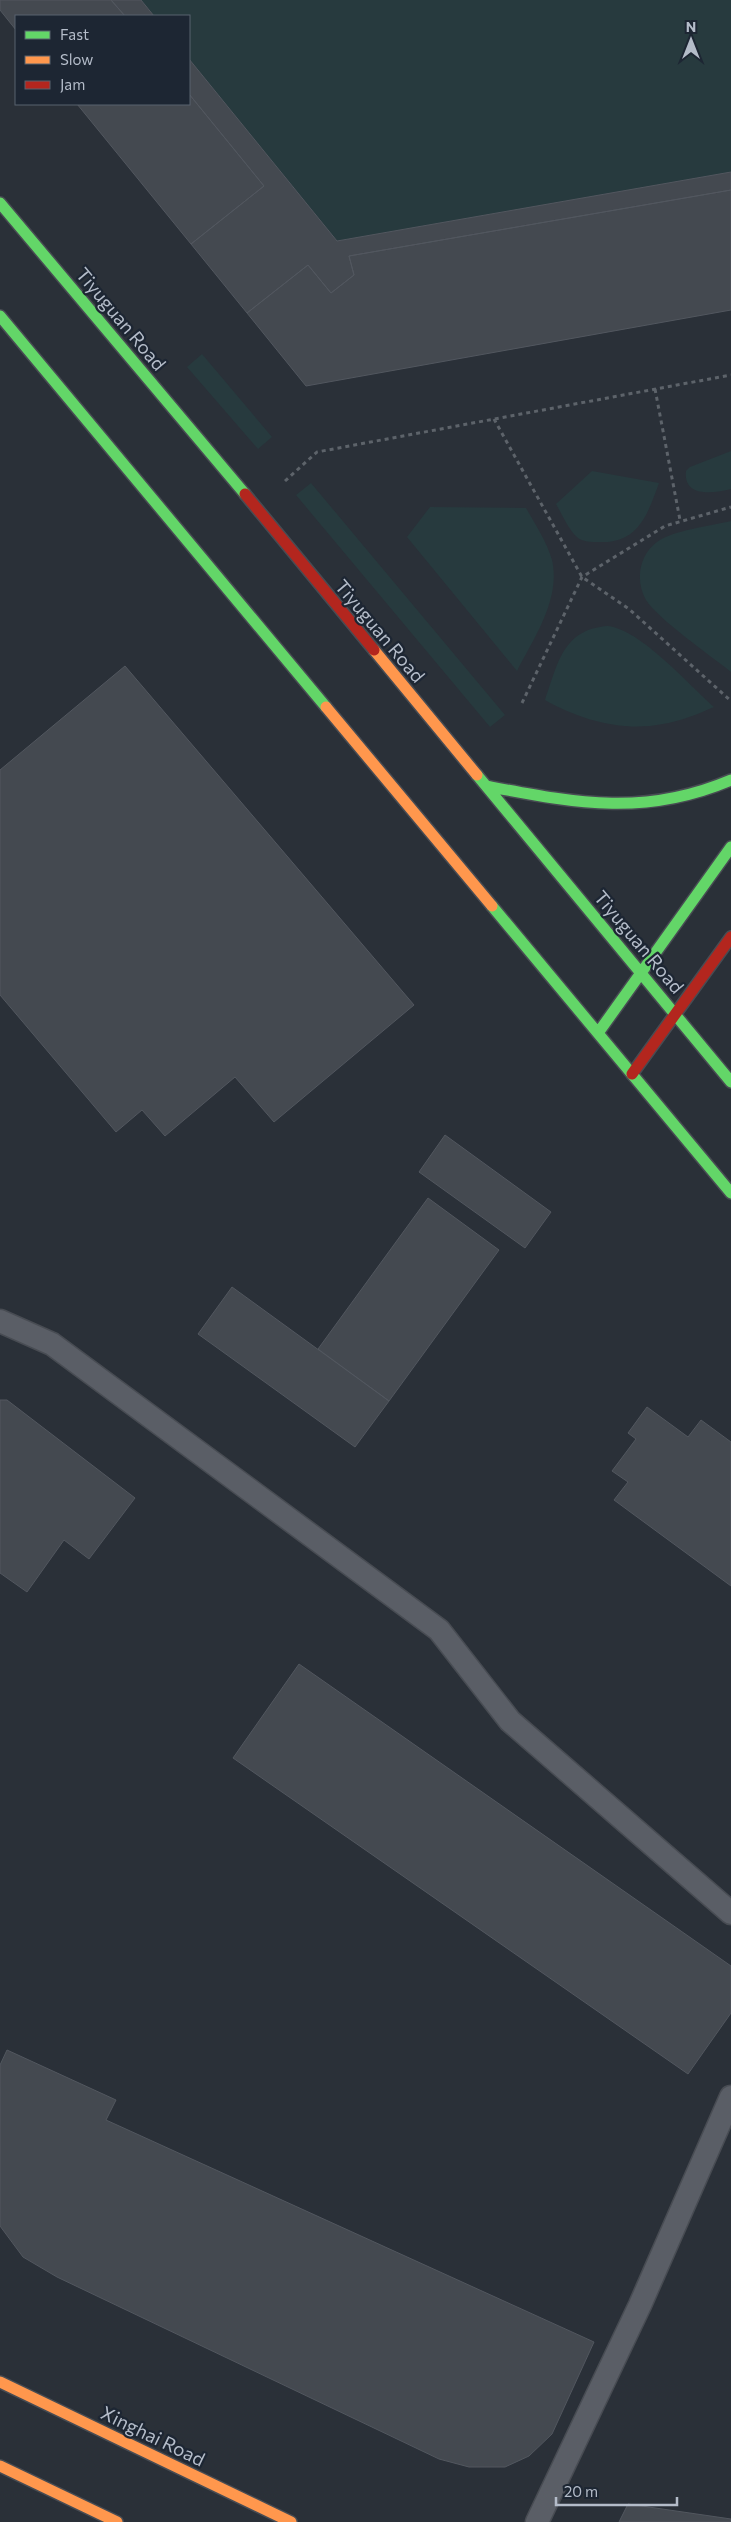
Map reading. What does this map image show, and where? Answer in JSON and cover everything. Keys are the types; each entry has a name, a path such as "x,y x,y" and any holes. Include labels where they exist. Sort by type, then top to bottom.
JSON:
{"main road":[{"name":"Tiyuguan Road","path":"0,203 139,366 731,1082"},
{"path":"0,316 731,1193"},
{"path":"486,786 565,801 634,804 669,802 694,795 731,780"},
{"path":"598,1033 731,846"},
{"path":"632,1074 731,938"},
{"name":"Xinghai Road","path":"0,2382 291,2522"},
{"path":"0,2466 117,2522"}],"lane":[{"path":"0,1321 52,1344 439,1630 510,1721 731,1913"},
{"path":"536,2522 640,2305 731,2097"}],"path":[{"path":"284,481 316,452 731,375"},
{"path":"655,389 680,520"},
{"path":"494,419 582,577 629,609 731,701"},
{"path":"522,703 582,577 653,532 680,520 731,507"}],"green space":[{"path":"141,0 731,0 731,172 337,241 190,60 190,15 153,15"},
{"path":"202,354 272,437 258,449 187,367"},
{"path":"731,451 731,489 701,492 689,486 686,480 686,471 690,467"},
{"path":"592,471 659,483 646,515 633,532 624,538 599,542 582,540 571,530 556,504"},
{"path":"311,483 505,715 490,727 296,495"},
{"path":"430,507 526,508 540,533 552,560 553,589 538,632 517,671 407,537"},
{"path":"731,521 731,672 673,627 653,608 643,593 640,577 646,554 657,542 682,531"},
{"path":"608,626 635,637 649,647 714,707 670,723 633,726 617,725 587,718 545,700 564,650 581,634"}],"building":[{"path":"0,0 111,0 124,15 15,15 15,29 0,10"},
{"path":"111,0 141,0 153,15 124,15"},
{"path":"190,60 337,241 731,172 731,190 349,256 354,275 331,293 308,265 247,313 191,244 264,186 190,95"},
{"path":"190,95 264,186 191,244 78,105 190,105"},
{"path":"731,190 731,310 306,386 247,313 308,265 331,293 354,275 349,256"},
{"path":"125,666 414,1005 274,1122 235,1077 165,1136 142,1110 116,1132 0,995 0,770"},
{"path":"445,1135 551,1212 525,1248 419,1172"},
{"path":"428,1198 499,1250 389,1401 318,1349"},
{"path":"232,1287 389,1401 355,1447 198,1334"},
{"path":"0,1400 7,1400 135,1498 89,1559 64,1540 27,1592 0,1573"},
{"path":"647,1407 688,1437 701,1420 731,1442 731,1586 614,1500 628,1482 612,1471 636,1439 628,1433"},
{"path":"299,1664 731,1966 731,2013 688,2074 233,1758"},
{"path":"7,2050 116,2100 106,2120 594,2342 552,2434 529,2456 505,2467 469,2467 439,2459 57,2277 23,2257 0,2226 0,2065"},
{"path":"628,2504 731,2519 731,2522 619,2522"}],"traffic: fast":[{"path":"0,203 245,494"},
{"path":"0,316 326,707"},
{"path":"477,775 731,1082"},
{"path":"486,786 580,801 639,803 699,792 731,780"},
{"path":"598,1033 731,847"},
{"path":"492,906 731,1193"}],"traffic: slow":[{"path":"374,650 477,775"},
{"path":"326,707 492,906"},
{"path":"0,2382 291,2522"},
{"path":"0,2466 117,2522"}],"traffic: jam":[{"path":"245,494 374,650"},
{"path":"632,1074 731,937"}]}
